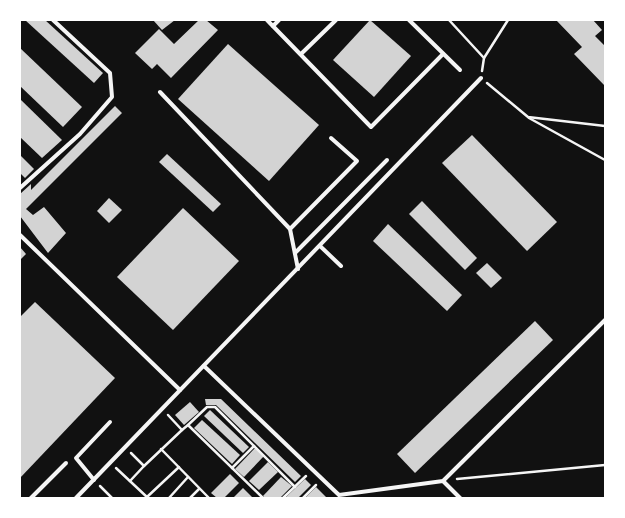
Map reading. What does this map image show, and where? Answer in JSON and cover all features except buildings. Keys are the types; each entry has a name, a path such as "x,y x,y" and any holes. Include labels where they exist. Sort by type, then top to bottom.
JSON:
{"lane":[{"path":"20,188 80,134 112,97 110,73 53,20"},
{"path":"267,20 372,127 443,54"},
{"path":"273,26 279,20"},
{"path":"301,54 336,20"},
{"path":"409,20 460,70"},
{"path":"76,498 480,78"},
{"path":"160,92 290,229 298,269"},
{"path":"290,229 357,161 331,138"},
{"path":"295,253 387,160"},
{"path":"20,236 180,390"},
{"path":"320,246 341,266"},
{"path":"204,366 341,497 443,481 605,320"},
{"path":"94,480 76,458 110,422"},
{"path":"30,498 66,462"},
{"path":"443,481 460,498"}],"path":[{"path":"449,20 484,58"},
{"path":"508,20 484,58 480,78 528,117 605,160"},
{"path":"528,117 605,126"},
{"path":"130,481 207,406 215,407 295,487"},
{"path":"162,408 182,430"},
{"path":"188,425 263,498"},
{"path":"232,468 254,446"},
{"path":"125,447 144,466"},
{"path":"161,449 209,498"},
{"path":"111,462 147,498 179,467"},
{"path":"443,481 605,466"},
{"path":"283,498 312,469"},
{"path":"169,498 188,477"},
{"path":"303,498 322,479"},
{"path":"94,480 112,498"},
{"path":"190,498 199,489"}]}
